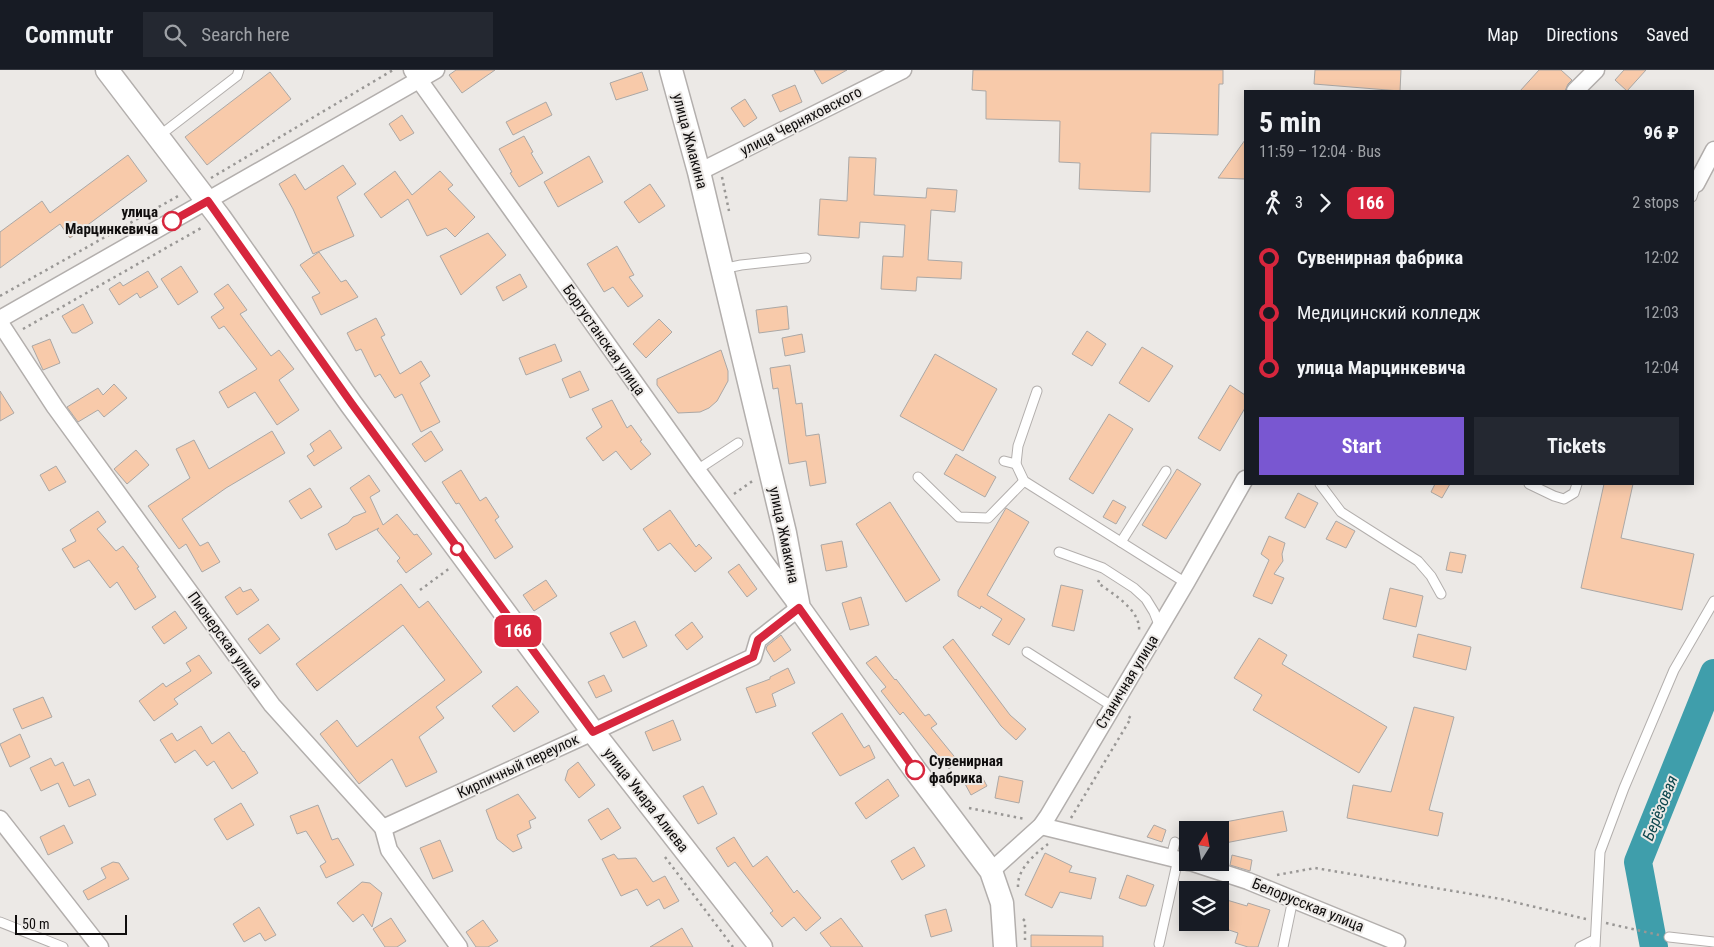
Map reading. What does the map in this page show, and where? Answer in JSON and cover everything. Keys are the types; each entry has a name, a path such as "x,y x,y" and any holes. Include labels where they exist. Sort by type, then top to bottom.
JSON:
{"street":[{"name":"улица Умара Алиева","path":"107,70 214,210 352,404 593,732 761,947"},
{"path":"0,319 214,210 416,75 436,70"},
{"name":"улица Жмакина","path":"671,70 709,167 722,269 785,533 799,608 915,770 992,871 1002,903 1005,947"},
{"name":"улица Черняховского","path":"709,167 903,70"},
{"path":"1577,90 1596,70"},
{"name":"Боргустанская улица","path":"416,75 697,470 799,608"},
{"path":"1694,190 1714,150"},
{"name":"Пионерская улица","path":"4,330 55,407 272,705 383,828 389,850 460,947"},
{"name":"Станичная улица","path":"992,871 1041,826 1160,628 1244,481"},
{"name":"Кирпичный переулок","path":"383,828 753,657 758,640 799,608"},
{"path":"0,819 100,947"},
{"name":"Белорусская улица","path":"1041,826 1179,856"},
{"name":"Белорусская улица","path":"1221,871 1397,942"}],"lane":[{"path":"158,136 237,76 239,70"},
{"path":"722,269 806,258"},
{"path":"1037,390 1018,446 1016,464 1024,481 1186,583"},
{"path":"697,470 738,443"},
{"path":"1004,461 1016,464"},
{"path":"1120,542 1166,471"},
{"path":"918,477 959,516 988,518 1024,481"},
{"path":"1321,485 1342,512 1418,561 1431,576 1441,594"},
{"path":"1531,485 1564,499 1574,493 1577,485"},
{"path":"1059,552 1103,568 1134,588 1146,598 1160,628"},
{"path":"1580,947 1595,944 1600,852 1620,797 1674,670 1714,601"},
{"path":"1027,652 1112,706"},
{"path":"1159,944 1179,860"},
{"path":"1283,947 1293,899"},
{"path":"0,922 63,947"},
{"path":"1669,937 1714,942"}],"path":[{"path":"709,167 731,218"},
{"path":"4,330 214,210"},
{"path":"728,489 733,496 760,475"},
{"path":"420,590 449,569"},
{"path":"1078,822 1071,819 1131,718 1112,706"},
{"path":"963,801 970,809 1021,818"},
{"path":"1018,891 1017,883 1024,867 1062,831"},
{"path":"1276,876 1314,868 1501,899 1669,937"},
{"path":"1019,914 1025,921 1024,947"}],"building":[{"path":"456,70 495,70 462,93 449,75"},
{"path":"814,70 847,70 822,84"},
{"path":"973,70 1223,70 1223,84 1219,84 1218,135 1151,133 1150,192 1079,189 1080,163 1059,162 1060,121 986,119 986,91 972,90"},
{"path":"1315,70 1401,70 1400,90 1314,84"},
{"path":"1539,70 1561,70 1572,80 1565,90 1521,90"},
{"path":"1624,70 1646,70 1628,90 1615,80"},
{"path":"270,72 291,99 207,165 185,137"},
{"path":"642,72 648,90 616,100 610,83"},
{"path":"795,85 802,102 780,112 772,95"},
{"path":"745,99 757,118 744,127 731,108"},
{"path":"546,102 552,115 513,135 506,122"},
{"path":"402,115 414,133 400,141 389,124"},
{"path":"524,136 533,152 531,153 543,173 519,187 499,149"},
{"path":"1244,141 1244,179 1218,178"},
{"path":"128,155 147,181 70,238 60,224 0,268 0,232 42,201 50,213"},
{"path":"589,156 603,182 558,207 544,182"},
{"path":"849,157 876,158 874,195 926,198 927,188 957,190 955,212 931,210 928,260 962,262 961,279 917,277 916,291 881,289 883,256 903,257 905,225 860,222 859,238 818,235 820,199 847,201"},
{"path":"343,165 356,184 337,197 354,236 313,254 293,209 279,184 295,174 305,190"},
{"path":"395,171 412,195 440,171 453,185 448,189 475,217 455,237 446,228 427,236 408,199 381,218 364,194"},
{"path":"650,184 665,206 639,223 624,202"},
{"path":"488,233 506,255 461,295 440,256"},
{"path":"617,246 634,275 629,277 643,296 628,307 613,287 604,292 587,264"},
{"path":"319,252 341,282 346,280 358,297 321,315 312,297 320,293 300,265"},
{"path":"181,266 198,292 178,305 161,279"},
{"path":"148,271 158,287 140,298 137,293 119,305 109,289 120,282 123,286"},
{"path":"520,274 527,287 503,301 496,287"},
{"path":"228,284 247,310 240,314 271,356 279,350 294,369 279,380 299,410 277,425 255,392 228,408 219,392 257,369 224,326 219,329 211,317 224,308 214,294"},
{"path":"83,304 93,323 76,333 72,333 62,316"},
{"path":"787,306 789,329 759,333 756,310"},
{"path":"376,318 385,335 381,337 400,374 421,361 430,376 420,383 440,422 421,432 402,394 395,398 380,374 375,377 361,349 356,351 347,333"},
{"path":"659,319 672,332 646,358 633,344"},
{"path":"1087,331 1106,344 1092,366 1072,354"},
{"path":"802,334 805,352 785,356 782,338"},
{"path":"50,339 60,363 43,370 32,346"},
{"path":"555,344 562,361 526,375 519,358"},
{"path":"1142,347 1173,366 1149,402 1119,383"},
{"path":"721,350 728,371 728,381 717,401 709,408 700,412 678,413 657,385 657,379"},
{"path":"935,354 997,389 963,451 900,416"},
{"path":"790,365 796,404 802,403 806,436 819,434 826,483 810,486 806,461 789,464 778,388 773,389 770,368"},
{"path":"580,371 589,390 570,398 562,379"},
{"path":"114,384 127,398 104,417 98,410 78,422 67,407 98,388 103,395"},
{"path":"1230,385 1244,394 1244,410 1220,451 1198,438"},
{"path":"0,391 14,413 0,421"},
{"path":"612,400 627,428 631,425 642,440 640,441 651,454 631,470 616,451 603,461 586,438 602,427 592,409"},
{"path":"1109,414 1133,429 1093,494 1069,479"},
{"path":"330,430 342,448 314,466 307,456 314,451 310,444"},
{"path":"272,431 285,453 226,488 182,519 200,546 208,542 220,562 202,572 186,544 179,549 148,506 190,478 176,449 194,440 209,469"},
{"path":"431,431 443,450 425,462 412,444"},
{"path":"136,450 149,465 127,484 114,469"},
{"path":"956,454 996,477 985,497 944,474"},
{"path":"56,466 66,482 49,491 40,475"},
{"path":"1177,469 1201,484 1166,539 1142,525"},
{"path":"461,470 480,501 486,497 499,517 495,520 513,547 495,559 459,503 456,504 442,482"},
{"path":"369,475 380,491 370,497 383,525 397,514 414,535 417,534 432,554 406,573 397,561 400,558 377,530 379,528 336,550 328,534 348,523 353,517 366,512 350,488"},
{"path":"1434,485 1449,485 1442,498 1431,492"},
{"path":"1604,485 1633,485 1621,538 1694,554 1682,610 1581,588"},
{"path":"310,488 322,507 301,519 289,501"},
{"path":"1298,493 1318,503 1305,528 1285,518"},
{"path":"1113,500 1126,507 1116,524 1103,517"},
{"path":"890,502 940,580 906,602 856,524"},
{"path":"1006,508 1029,522 987,595 1025,619 1009,645 992,635 1002,619 981,606 980,609 958,596 958,591"},
{"path":"670,510 696,547 699,544 712,558 695,572 670,543 658,551 643,529"},
{"path":"98,511 106,522 97,529 116,551 123,546 139,567 137,568 156,597 135,610 117,582 110,588 89,560 74,568 62,549 76,541 70,530"},
{"path":"1336,521 1355,531 1346,548 1326,539"},
{"path":"1269,536 1285,543 1282,554 1283,561 1274,574 1284,578 1272,604 1253,596 1269,560 1261,554"},
{"path":"842,541 847,567 826,571 821,545"},
{"path":"1450,552 1466,555 1462,573 1446,570"},
{"path":"739,564 757,589 747,597 728,572"},
{"path":"546,580 557,596 534,611 523,595"},
{"path":"401,584 419,608 428,601 482,672 436,707 444,718 419,737 437,772 406,787 392,759 359,784 320,734 337,720 357,747 445,680 403,625 317,691 296,664"},
{"path":"1061,585 1083,590 1074,631 1052,626"},
{"path":"240,587 243,592 251,589 259,600 237,615 225,597"},
{"path":"1390,588 1423,596 1416,627 1383,619"},
{"path":"861,597 869,625 850,630 842,603"},
{"path":"175,611 187,628 164,644 152,627"},
{"path":"635,621 647,646 623,658 610,633"},
{"path":"692,622 703,637 687,650 675,635"},
{"path":"268,624 280,639 260,654 248,639"},
{"path":"1418,634 1471,647 1466,670 1413,657"},
{"path":"781,635 791,650 774,662 766,649 767,646"},
{"path":"1259,638 1287,655 1282,664 1387,727 1359,773 1253,710 1262,695 1234,678"},
{"path":"953,639 1010,715 1026,729 1016,740 1001,726 943,647"},
{"path":"199,655 212,673 174,699 178,704 154,721 139,701 163,683 166,687 191,671 186,663"},
{"path":"876,656 925,716 929,714 937,724 931,728 958,761 949,769 903,712 900,715 881,691 886,687 866,663"},
{"path":"788,668 795,683 772,694 776,706 756,713 746,688 770,679 770,677"},
{"path":"604,675 612,691 596,698 588,682"},
{"path":"517,686 539,712 514,732 492,706"},
{"path":"43,697 52,717 22,729 13,709"},
{"path":"1414,707 1454,717 1429,810 1443,813 1438,836 1347,818 1353,785 1391,792"},
{"path":"842,713 864,748 869,745 875,758 840,776 812,733"},
{"path":"673,720 681,740 653,751 645,732"},
{"path":"201,726 212,744 229,732 258,773 232,789 214,761 207,766 195,750 175,763 160,740 172,733 177,741"},
{"path":"20,734 30,757 10,767 0,744"},
{"path":"51,758 55,766 63,762 74,786 89,779 96,795 69,807 58,783 41,791 30,768"},
{"path":"578,762 595,785 579,798 565,780 568,770"},
{"path":"980,773 987,786 971,795 964,782"},
{"path":"999,776 1023,781 1019,803 995,798"},
{"path":"888,779 899,796 866,819 855,803"},
{"path":"703,786 717,814 698,824 683,796"},
{"path":"518,794 536,818 529,821 531,828 517,835 522,848 513,852 497,839 486,810"},
{"path":"241,803 254,825 227,840 214,819"},
{"path":"318,805 332,840 338,838 354,865 326,878 320,866 326,862 306,831 297,834 290,816"},
{"path":"608,808 621,828 601,840 588,820"},
{"path":"1283,811 1287,831 1229,842 1229,821"},
{"path":"64,825 73,843 48,855 40,837"},
{"path":"1154,825 1166,830 1162,842 1147,837"},
{"path":"734,837 753,867 767,856 794,893 797,890 821,918 806,931 794,917 782,927 770,913 773,911 735,862 728,867 716,848"},
{"path":"440,840 453,871 433,879 420,848"},
{"path":"914,847 925,866 902,880 891,861"},
{"path":"1045,853 1072,866 1069,872 1096,878 1091,899 1060,892 1052,908 1025,895"},
{"path":"614,854 618,859 636,858 653,882 665,876 679,901 664,909 659,899 647,906 637,889 621,896 602,859"},
{"path":"1232,855 1252,860 1250,871 1230,865"},
{"path":"113,862 119,863 129,879 88,900 83,891 106,878 101,868"},
{"path":"1127,875 1154,885 1146,906 1119,898"},
{"path":"362,882 370,883 382,893 372,927 363,914 353,922 337,903"},
{"path":"1229,901 1247,906 1248,903 1270,910 1258,947 1248,947 1235,943 1238,933 1229,930"},
{"path":"259,907 276,935 265,941 260,933 244,942 233,924"},
{"path":"946,909 952,931 931,937 925,915"},
{"path":"391,918 406,941 397,947 385,947 373,929"},
{"path":"841,918 863,947 831,947 820,933"},
{"path":"483,920 498,941 488,947 476,947 466,932"},
{"path":"682,928 693,947 650,947"},
{"path":"1031,935 1103,936 1103,947 1031,947"}],"waterway":[{"name":"Берёзовая","path":"1654,947 1638,862 1714,673"}],"bus line":[{"name":"166","path":"172,221 208,201 352,404 593,732 753,657 758,640 799,608 915,770"}],"place":[{"name":"улица Марцинкевича","path":"172,221"},
{"name":"Сувенирная фабрика","path":"915,770"}]}
